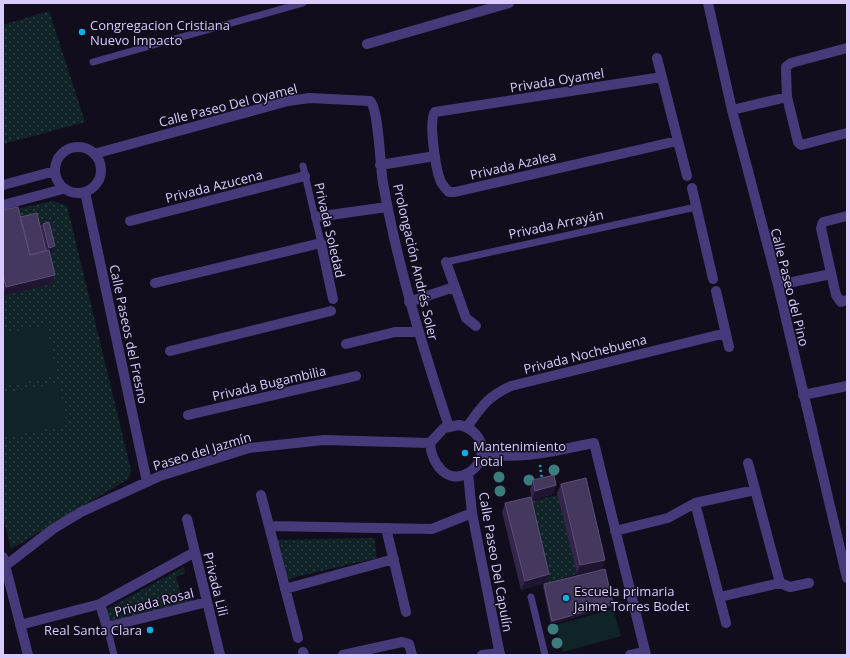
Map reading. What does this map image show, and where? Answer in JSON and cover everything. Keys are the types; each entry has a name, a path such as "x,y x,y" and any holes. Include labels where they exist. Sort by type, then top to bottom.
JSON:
{"street":[{"path":"367,44 509,3"},
{"name":"Calle Paseo del Pino","path":"708,3 732,110 778,285 847,578"},
{"path":"847,48 788,64 786,71 787,97 798,142 801,145 847,133"},
{"path":"657,58 687,176"},
{"name":"Privada Oyamel","path":"435,156 432,119 433,115 439,111 662,77"},
{"path":"732,110 787,97"},
{"name":"Calle Paseo Del Oyamel","path":"94,154 288,101 310,98 370,101"},
{"name":"Prolongación Andrés Soler","path":"370,101 376,110 380,165 387,207 409,302 417,332 449,427"},
{"name":"Privada Azalea","path":"435,156 441,182 448,192 455,192 677,141"},
{"path":"3,205 63,189 78,193 85,192 92,188 100,176 99,161 94,154 82,148 68,149 58,160 55,171 56,179 63,189"},
{"path":"380,165 435,156"},
{"path":"3,185 55,171"},
{"name":"Privada Azucena","path":"130,221 304,171"},
{"path":"692,188 712,275"},
{"name":"Calle Paseos del Fresno","path":"85,192 147,482"},
{"path":"316,218 387,207"},
{"path":"847,216 823,222 821,228 836,295 841,302 847,300"},
{"path":"155,283 321,243"},
{"name":"Privada Soledad","path":"321,243 333,299"},
{"name":"Privada Arrayán","path":"446,262 466,318 476,326"},
{"path":"778,285 831,274"},
{"path":"409,302 454,287"},
{"path":"716,291 729,347"},
{"path":"170,351 331,311"},
{"path":"346,344 395,332 417,332"},
{"name":"Privada Nochebuena","path":"467,427 485,401 495,392 511,386 726,333"},
{"name":"Privada Bugambilia","path":"188,415 356,376"},
{"path":"803,395 847,386"},
{"path":"459,425 467,427 479,437 482,444 480,460 468,473 461,475 446,474 434,463 430,443 438,434 449,427 459,425"},
{"name":"Paseo del Jazmín","path":"4,564 53,529 81,512 147,482 200,463 257,447 324,440 430,443"},
{"path":"482,453 498,456 538,453 594,443 645,653 630,655"},
{"path":"748,463 780,583"},
{"name":"Calle Paseo Del Capulín","path":"468,473 472,513 500,654"},
{"path":"615,531 668,518 695,503 755,490"},
{"path":"261,495 298,638"},
{"path":"695,503 726,623"},
{"path":"269,526 432,529 472,513"},
{"name":"Privada Lili","path":"187,518 220,655"},
{"path":"386,528 406,612"},
{"name":"Privada Rosal","path":"20,625 100,604 195,552"},
{"path":"285,589 394,559"},
{"path":"4,564 28,655"},
{"path":"720,597 780,583 790,588 809,583"},
{"name":"Privada Rosal","path":"100,604 107,627 207,602"},
{"path":"343,655 402,642 409,644 412,655"},
{"path":"482,655 500,654"}],"lane":[{"path":"93,62 303,3"},
{"name":"Privada Soledad","path":"304,171 321,243"},
{"name":"Privada Arrayán","path":"446,262 696,207"},
{"path":"531,597 544,655"},
{"path":"107,627 114,655"}],"path":[{"path":"538,453 543,484"}],"green space":[{"path":"49,11 85,122 3,144 3,25"},
{"path":"53,201 67,206 131,470 128,479 11,549 3,517 3,212"},
{"path":"46,325 57,375 3,387 3,334"},
{"path":"59,383 67,425 3,438 3,394"},
{"path":"558,495 577,574 546,583 527,502"},
{"path":"374,538 377,558 287,579 276,540"},
{"path":"184,567 185,573 176,577 182,599 192,597 193,602 110,625 105,610"},
{"path":"613,609 621,636 563,652 555,625"}],"building":[{"path":"18,207 30,255 49,250 55,275 6,287 3,275 3,210"},
{"path":"37,213 46,251 30,255 20,217"},
{"path":"49,222 55,246 49,248 43,224"},
{"path":"554,475 556,485 535,491 533,480"},
{"path":"586,478 605,560 580,565 561,484"},
{"path":"531,497 549,574 525,581 505,503"},
{"path":"605,569 613,604 552,621 544,584"}],"place":[{"name":"Congregacion Cristiana Nuevo Impacto","path":"82,32"},
{"name":"Mantenimiento Total","path":"465,453"},
{"name":"Escuela primaria Jaime Torres Bodet","path":"566,598"},
{"name":"Real Santa Clara","path":"150,630"}]}
